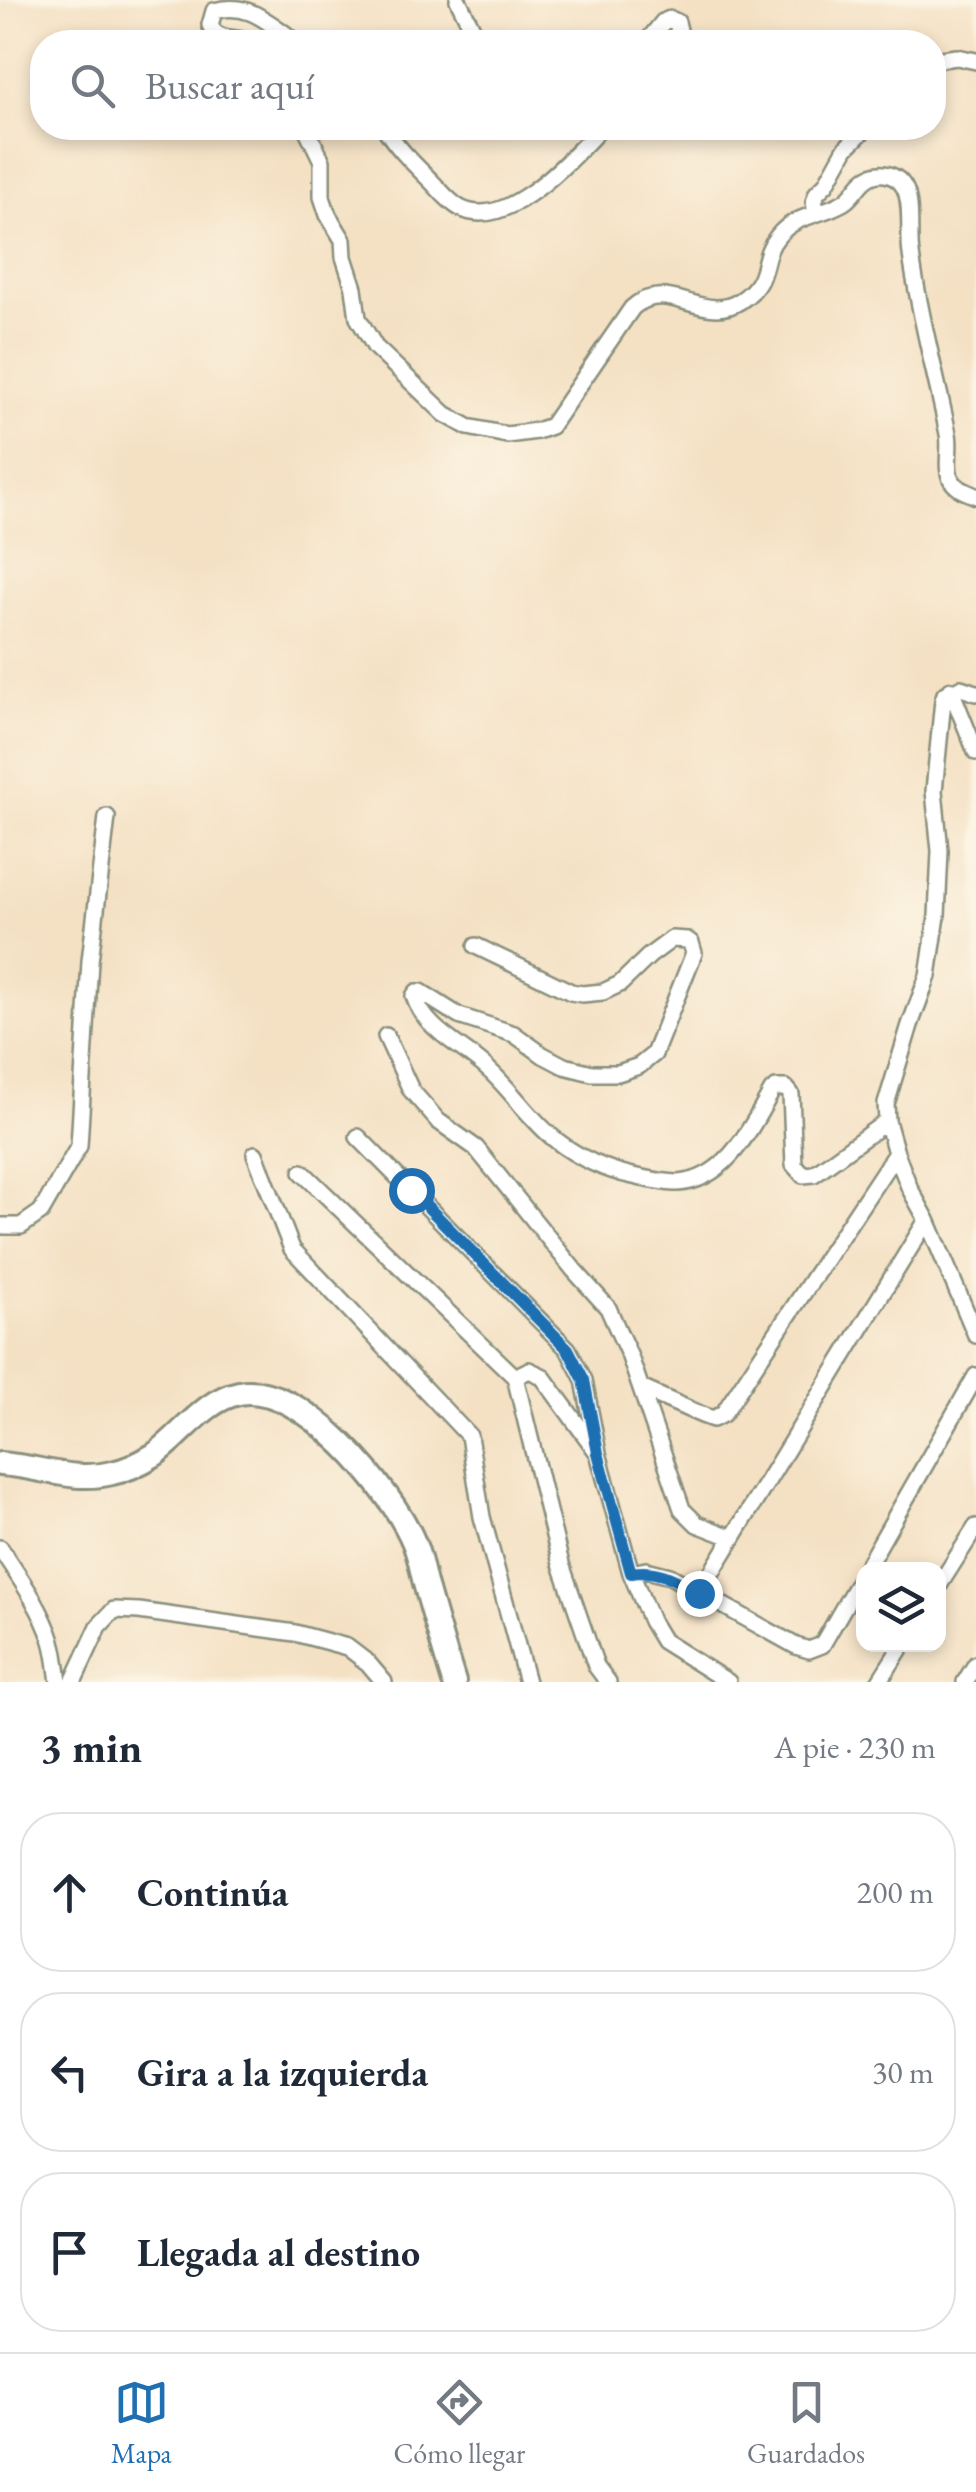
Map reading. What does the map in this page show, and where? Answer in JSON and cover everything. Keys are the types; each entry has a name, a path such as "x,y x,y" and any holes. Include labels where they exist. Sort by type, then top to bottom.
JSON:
{"main road":[{"path":"0,1464 74,1477 112,1473 152,1456 217,1402 252,1392 284,1400 330,1434 384,1490 400,1514 415,1545 454,1682"}],"street":[{"path":"458,0 474,30"},
{"path":"212,30 214,11 236,4 255,8 271,18 280,30"},
{"path":"657,30 670,20 676,22 679,30"},
{"path":"946,58 976,60"},
{"path":"312,140 322,161 322,197 343,240 356,308 367,337 445,414 468,427 493,434 522,434 551,426 632,308 644,299 664,296 711,308 732,305 750,293 763,276 768,252 780,233 797,220 843,203 875,174 895,177 905,188 917,298 941,396 950,472 958,487 976,496"},
{"path":"394,140 457,207 486,212 506,208 527,197 589,140"},
{"path":"816,213 817,194 854,140"},
{"path":"976,693 961,688 951,690 943,700 934,792 940,850 937,916 928,976 886,1104 887,1122 910,1189 928,1220 976,1335"},
{"path":"951,690 976,752"},
{"path":"0,1226 21,1226 42,1212 78,1146 92,944 108,817"},
{"path":"476,946 571,992 592,994 620,984 672,939 682,938 691,944 694,953 654,1054 639,1066 618,1072 592,1073 564,1066 514,1034 473,1022 421,992 415,993 417,1005 437,1030 487,1068 554,1139 604,1167 670,1182 700,1177 736,1150 776,1088 786,1088 791,1094 794,1165 803,1175 814,1174 887,1122"},
{"path":"386,1036 411,1090 438,1122 476,1148 608,1308 630,1358 682,1509 697,1524 733,1538"},
{"path":"358,1137 568,1349 584,1380 598,1453 631,1573 650,1621 662,1640 728,1682"},
{"path":"640,1388 702,1415 714,1418 723,1414 896,1153"},
{"path":"256,1154 292,1250 470,1436 482,1517 527,1682"},
{"path":"302,1172 515,1377 561,1564 596,1666 608,1682"},
{"path":"699,1593 928,1220"},
{"path":"515,1377 529,1370 542,1376 598,1453"},
{"path":"869,1562 976,1376"},
{"path":"946,1574 976,1527"},
{"path":"0,1548 45,1625 53,1644 59,1682"},
{"path":"631,1573 646,1570 670,1576 809,1650 822,1645 856,1585"},
{"path":"73,1682 99,1626 114,1610 295,1632 347,1647 368,1662 384,1682"},
{"path":"879,1682 897,1652"},
{"path":"367,1682 368,1662"},
{"path":"965,1682 976,1664"}],"route":[{"path":"411,1190 568,1349 584,1380 598,1453 631,1573 646,1570 670,1576 699,1593"}]}
